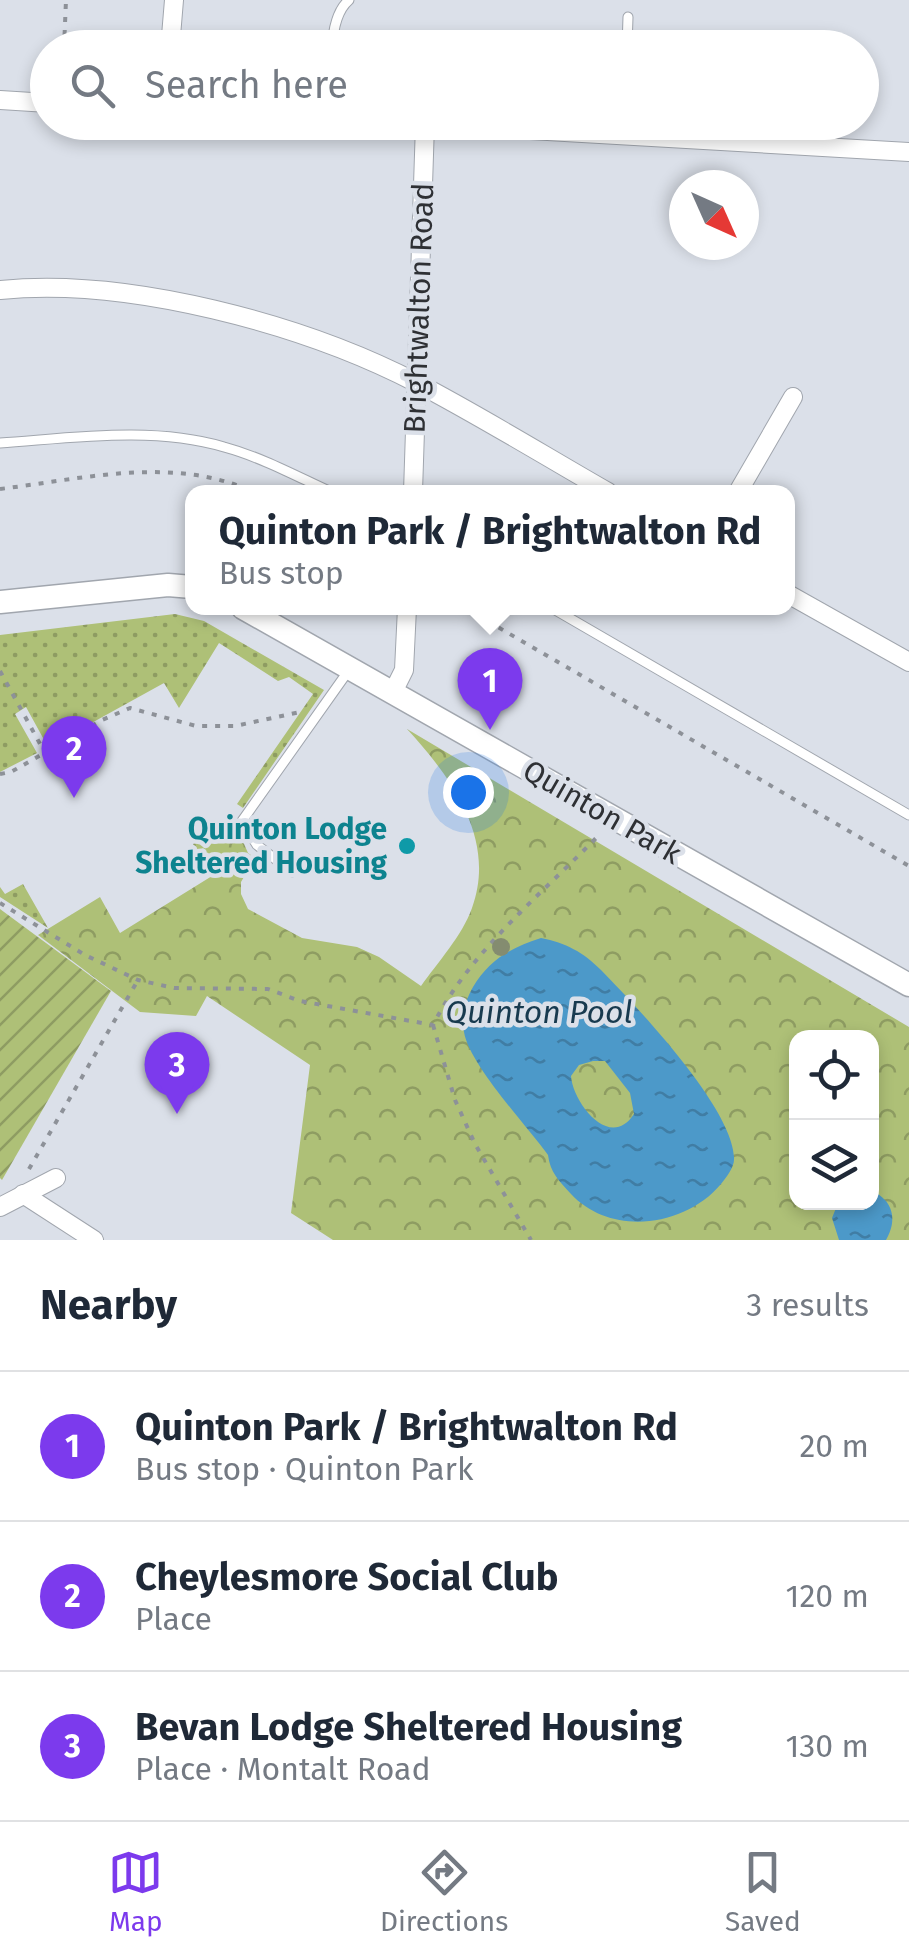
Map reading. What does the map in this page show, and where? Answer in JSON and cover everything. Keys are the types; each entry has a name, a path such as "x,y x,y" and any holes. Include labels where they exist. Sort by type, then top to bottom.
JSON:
{"street":[{"path":"172,30 174,0"},
{"path":"0,100 30,102"},
{"name":"Brightwalton Road","path":"413,485 424,140"},
{"path":"761,140 909,152"},
{"path":"0,290 66,286 141,294 264,325 415,382 596,485"},
{"path":"742,485 793,397"},
{"path":"0,602 185,585"},
{"path":"795,598 909,662"},
{"name":"Quinton Park","path":"255,615 909,985"},
{"path":"393,692 404,670 407,615"},
{"path":"0,1208 56,1178"},
{"path":"23,1194 94,1240"}],"lane":[{"path":"334,30 348,0"},
{"path":"628,17 628,30"},
{"path":"0,443 141,436 188,438 254,457 316,485"},
{"path":"564,615 909,815"},
{"path":"292,872 257,845 242,821 350,668"}],"path":[{"path":"65,30 66,0"},
{"path":"0,489 173,472 237,485"},
{"path":"477,615 909,866"},
{"path":"0,671 45,753"},
{"path":"0,774 130,708 196,726 235,726 290,712 321,710"},
{"path":"433,1026 497,939 614,820"},
{"path":"0,903 85,956 138,980 174,988 268,989 300,1001 433,1026"},
{"path":"23,1194 26,1174 138,980"},
{"path":"433,1026 462,1114 531,1240"}],"green space":[{"path":"175,614 204,621 324,690 243,808 237,804 313,694 289,677 278,681 219,643 179,708 164,683 48,747 26,707 15,714 37,753 0,772 0,635"},
{"path":"407,729 909,1027 909,1240 333,1240 291,1213 310,1065 207,996 196,1016 140,1012 38,935 100,897 120,933 212,876 193,844 221,828 241,837 248,853 255,858 241,882 241,894 248,909 302,938 357,947 421,986 468,918 478,882 474,834 439,768"},
{"path":"23,884 48,928 0,897 0,887 5,894"},
{"path":"0,909 111,991 2,1180 0,1178"}],"water":[{"name":"Quinton Pool","path":"541,938 574,949 594,964 658,1032 717,1112 729,1136 733,1164 721,1184 688,1210 648,1221 627,1221 587,1208 559,1180 548,1155 476,1061 463,1020 473,987 502,956","holes":["605,1061 630,1093 634,1114 614,1127 604,1125 585,1110 571,1076 579,1065"]},
{"path":"879,1195 889,1205 892,1225 886,1240 839,1240 832,1218 835,1210 879,1210"}],"place":[{"name":"Quinton Park / Brightwalton Rd","path":"490,730"},
{"name":"Cheylesmore Social Club","path":"74,798"},
{"name":"Quinton Lodge Sheltered Housing","path":"407,846"},
{"name":"Bevan Lodge Sheltered Housing","path":"177,1114"}]}
